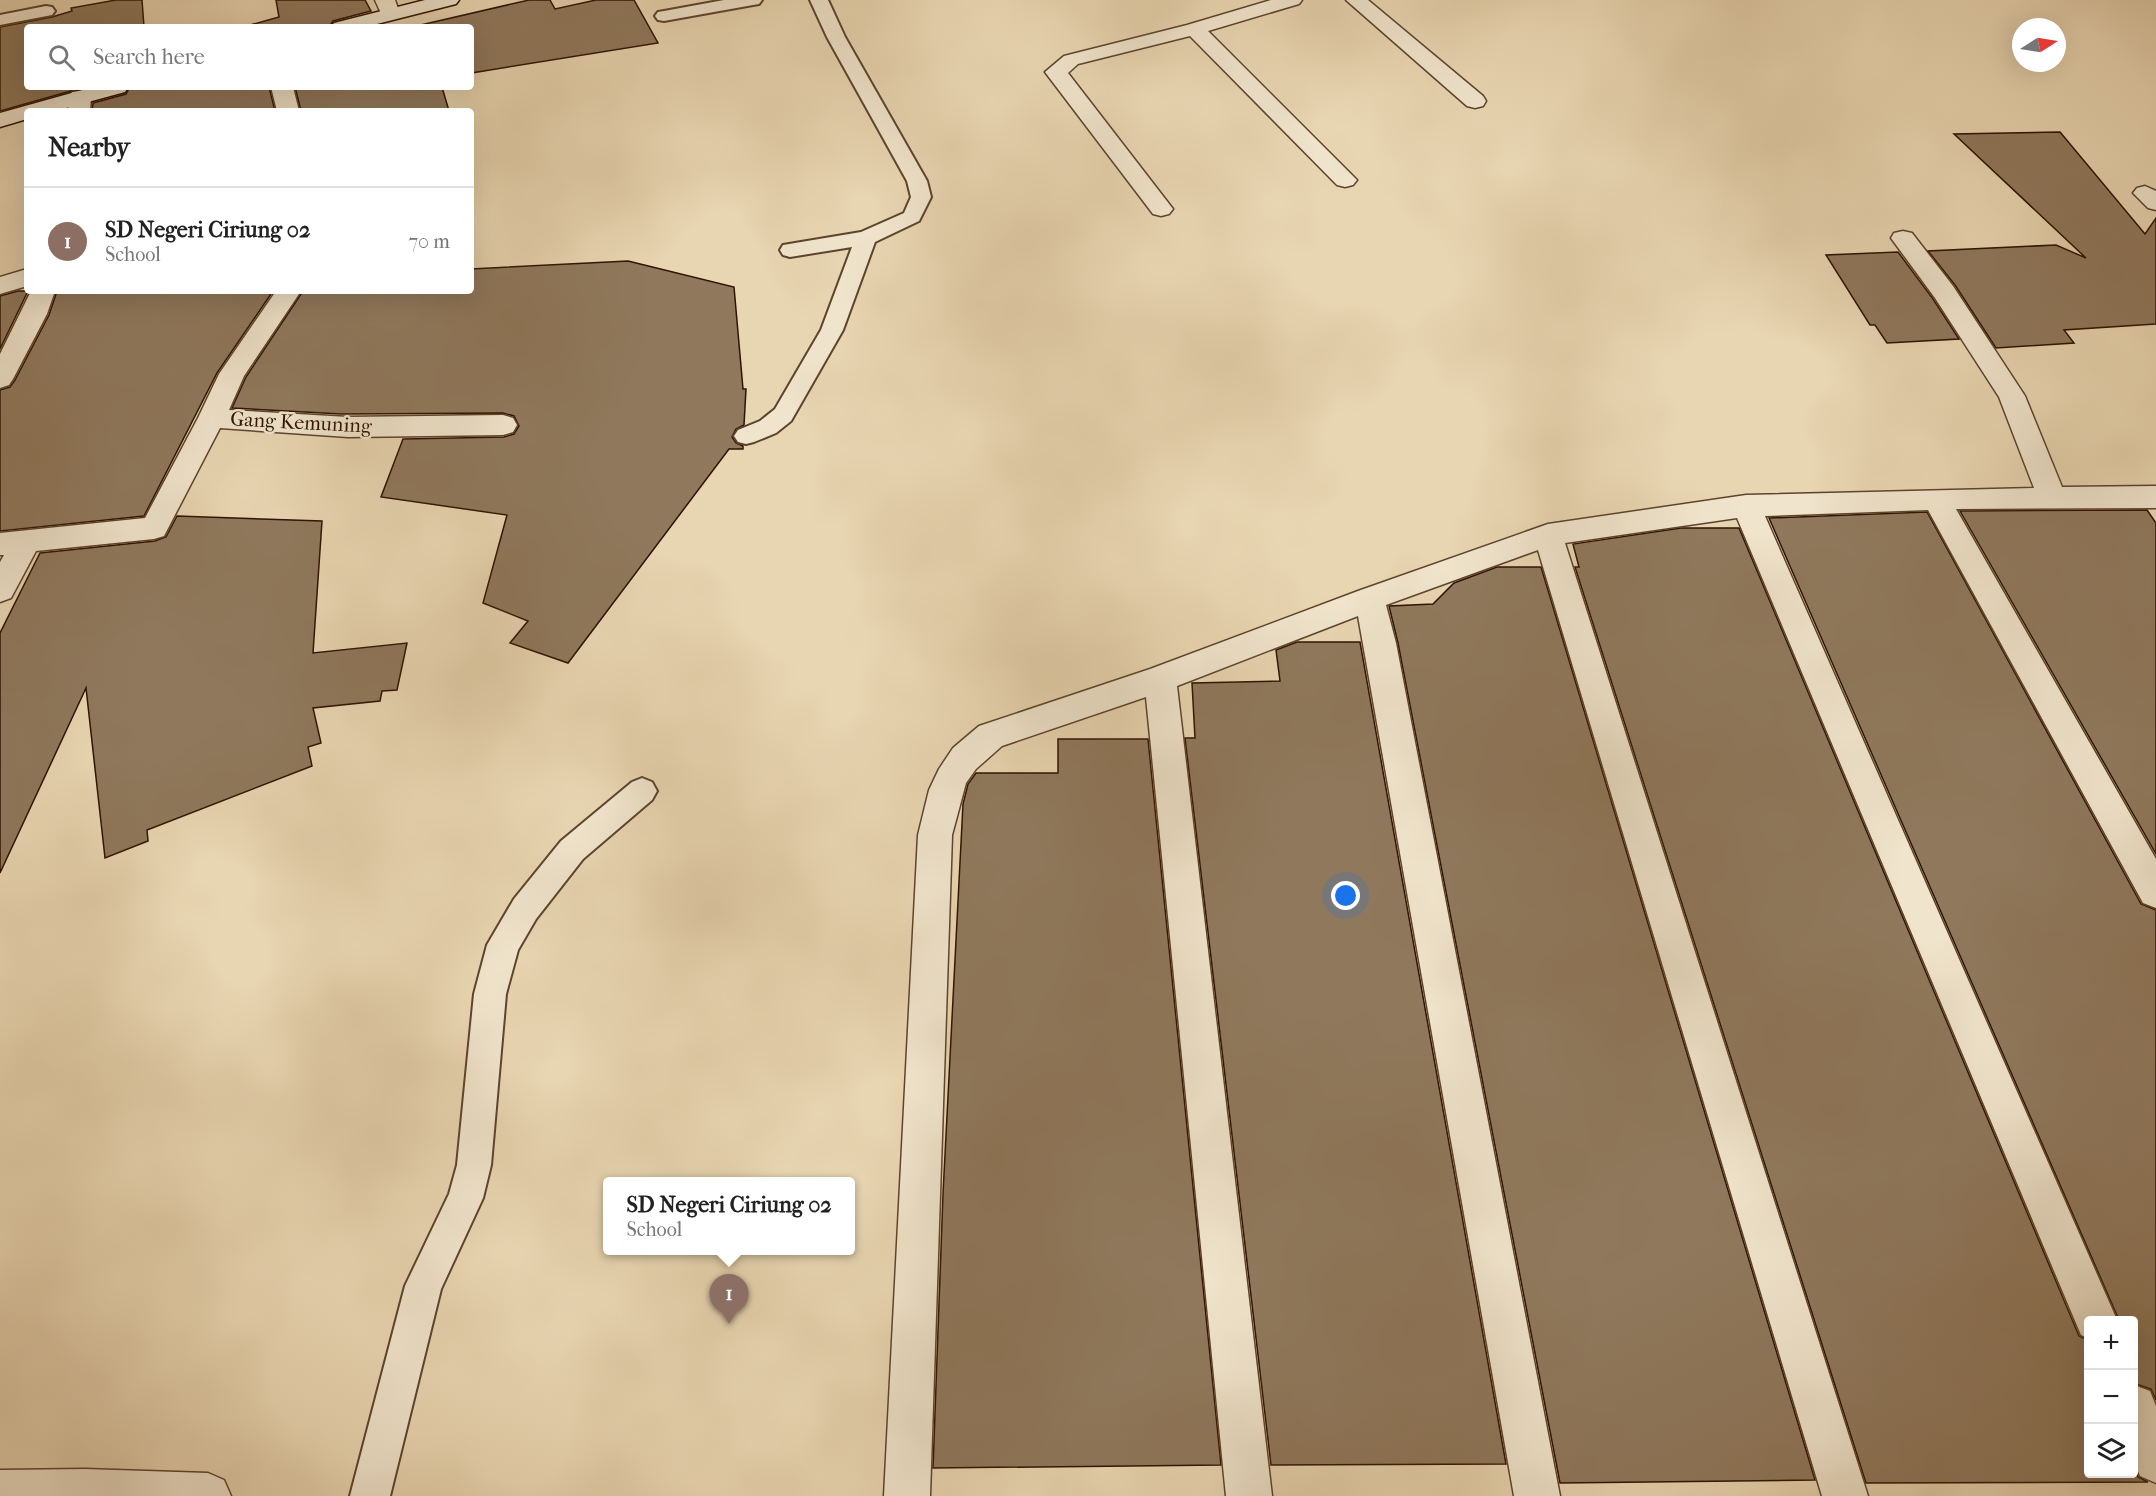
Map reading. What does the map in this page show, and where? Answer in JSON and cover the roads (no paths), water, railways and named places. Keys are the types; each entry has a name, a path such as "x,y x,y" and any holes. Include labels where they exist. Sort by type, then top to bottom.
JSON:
{"street":[{"path":"347,24 388,7 449,0"},
{"path":"1161,209 1056,72 1071,60 1194,29 1292,0"},
{"path":"1356,0 1475,101"},
{"path":"1194,29 1345,180"},
{"path":"54,108 80,104 110,90"},
{"path":"283,90 287,108"},
{"path":"0,120 24,113"},
{"path":"1903,238 1944,292 2012,396 2052,498"},
{"path":"0,286 24,278"},
{"path":"0,379 34,314 42,294"},
{"name":"Gang Kemuning","path":"287,294 232,375 212,418 348,427 503,425"},
{"path":"0,590 13,543 154,528 212,418"},
{"path":"907,1496 935,835 949,777 968,754 991,736 1160,679 1369,599 1548,535 1746,506 1936,499 2052,498 2152,504"},
{"path":"1936,499 2156,892"},
{"path":"1746,506 2094,1316"},
{"path":"1548,535 1845,1496"},
{"path":"1369,599 1380,643 1537,1496"},
{"path":"1160,679 1249,1496"},
{"path":"2138,1419 2156,1460"},
{"path":"0,1493 85,1492 208,1496"}],"lane":[{"path":"664,16 753,0"},
{"path":"790,250 866,238 912,217 921,197 917,181 836,37 819,0"},
{"path":"0,20 46,11"},
{"path":"746,436 768,427 783,415 800,387 832,330 866,238"},
{"path":"370,1496 423,1286 465,1197 474,1165 489,994 503,945 525,909 572,850 642,791"}],"place":[{"name":"SD Negeri Ciriung 02","path":"729,1324"}]}
